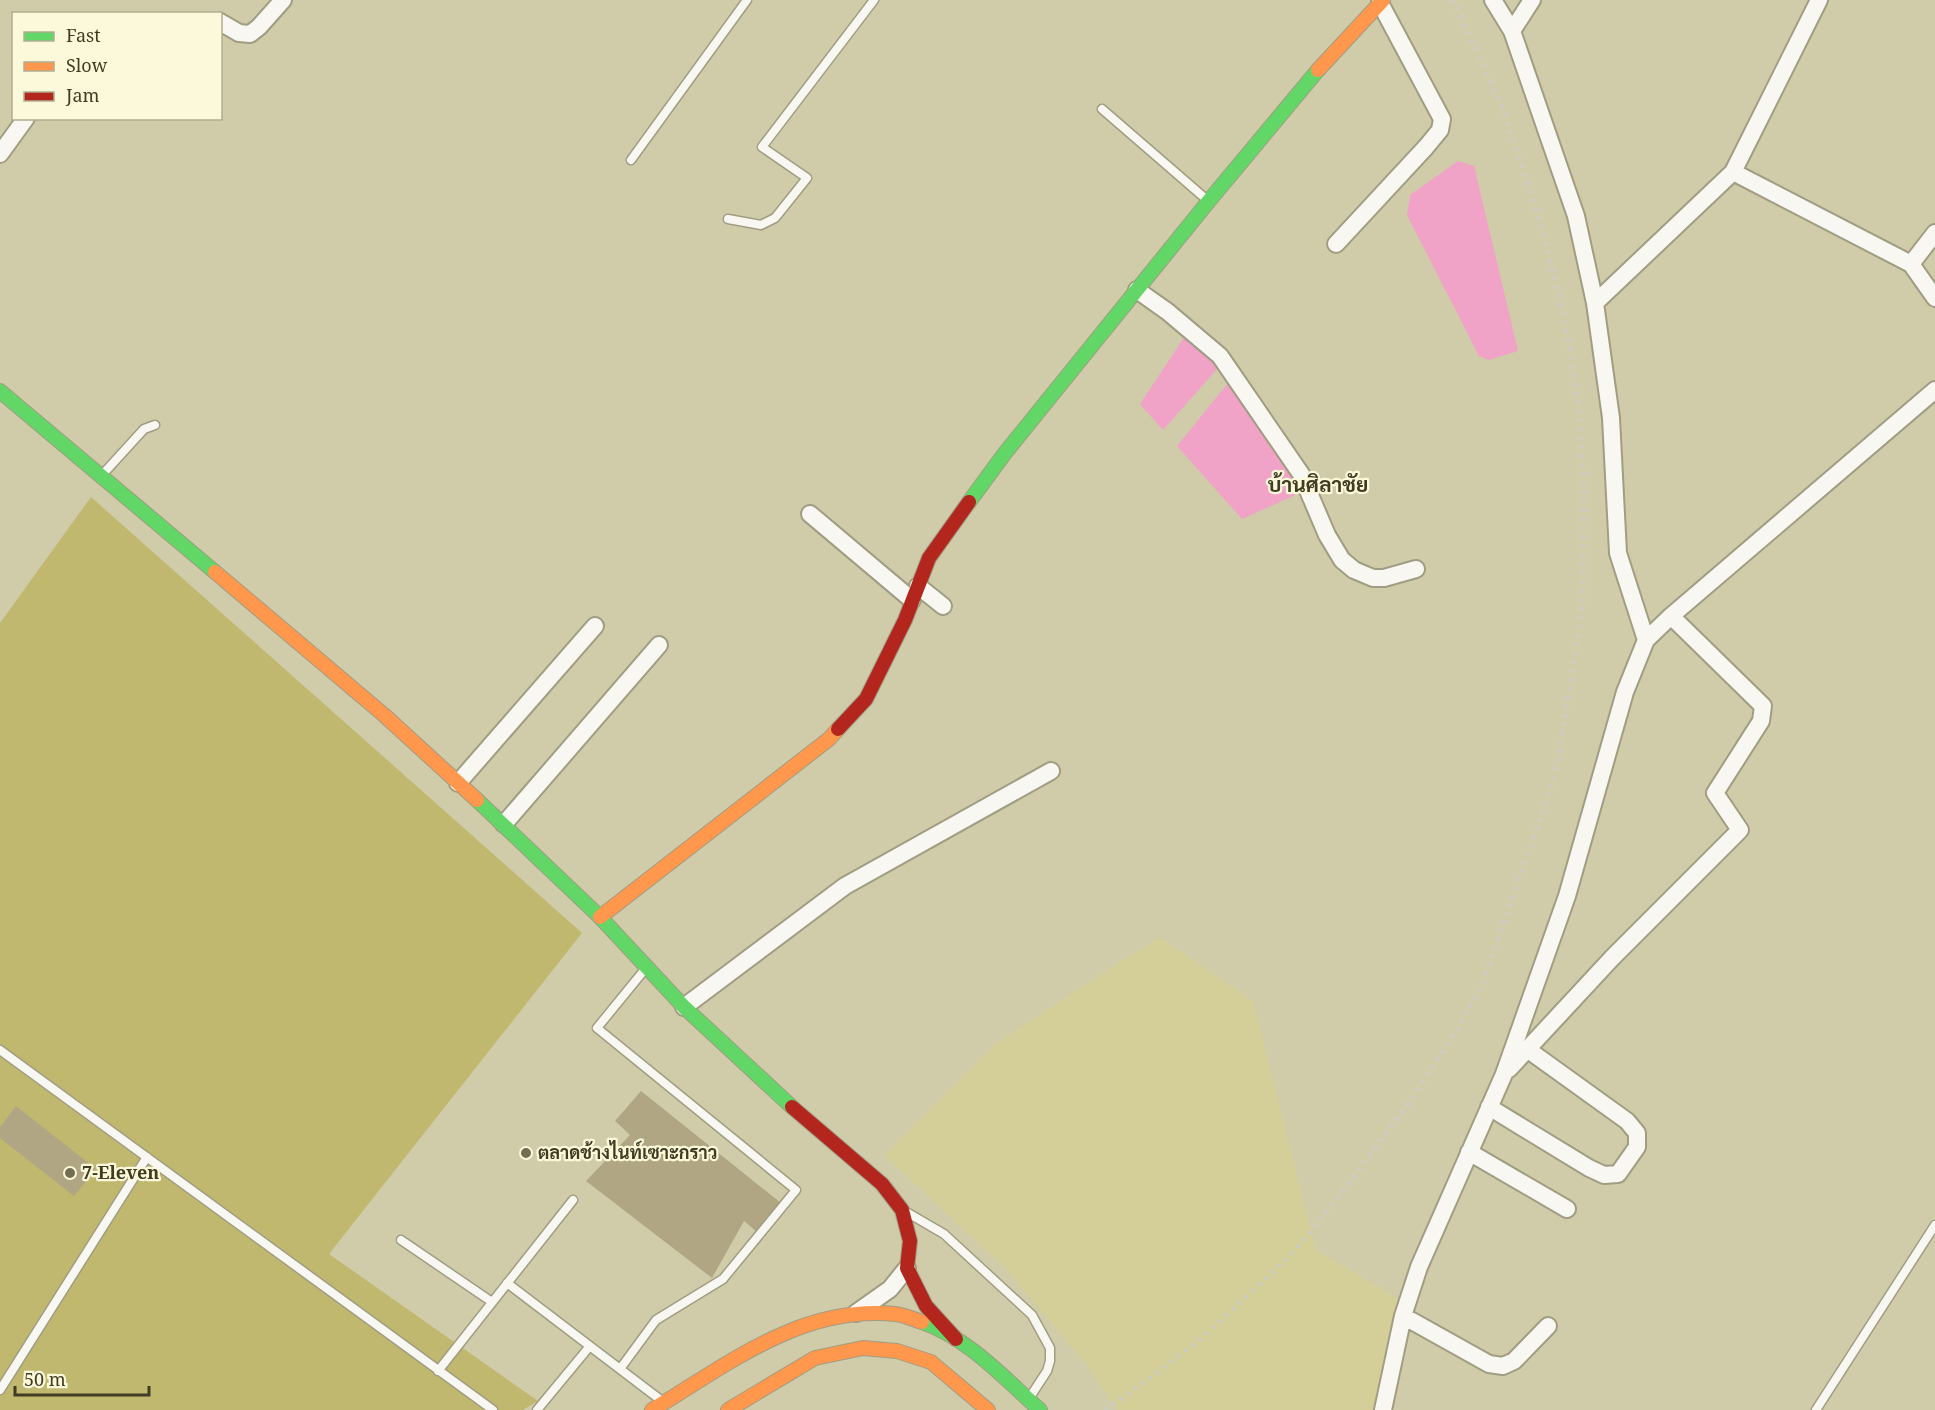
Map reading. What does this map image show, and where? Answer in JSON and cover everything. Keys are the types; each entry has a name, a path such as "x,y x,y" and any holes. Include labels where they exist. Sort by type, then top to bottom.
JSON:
{"street":[{"path":"222,23 239,33 250,34 283,0"},
{"path":"1493,0 1512,31 1576,216 1595,303 1611,418 1618,553 1646,640"},
{"path":"1512,31 1532,0"},
{"path":"1595,303 1733,172 1819,0"},
{"path":"600,917 829,739 866,699 905,620 929,558 1005,453 1208,202 1317,72 1382,2 1442,119 1440,130 1336,244"},
{"path":"0,154 25,120"},
{"path":"1733,172 1911,264 1935,298"},
{"path":"1911,264 1935,233"},
{"path":"1137,290 1168,312 1220,356 1301,474 1327,535 1342,560 1354,570 1373,578 1384,578 1416,569"},
{"path":"1383,1410 1403,1316 1419,1267 1504,1074 1567,896 1625,692 1646,640 1935,390"},
{"path":"0,391 384,715 504,824 600,917 684,1007 793,1108 882,1184 902,1210 910,1241 907,1268 926,1306 957,1340 1040,1410"},
{"path":"810,514 915,593 943,606"},
{"path":"1504,1074 1612,958 1740,830 1715,793 1761,721 1762,706 1671,616"},
{"path":"458,783 595,626"},
{"path":"504,824 659,645"},
{"path":"684,1007 845,886 1051,771"},
{"path":"1489,1107 1588,1168 1604,1175 1618,1174 1637,1147 1637,1132 1627,1120 1527,1049"},
{"path":"1469,1152 1567,1209"},
{"path":"855,1314 890,1289 907,1268"},
{"path":"658,1406 773,1337 820,1319 855,1314 897,1314 930,1325 957,1340"},
{"path":"1403,1316 1489,1364 1503,1366 1514,1361 1548,1326"},
{"path":"728,1410 815,1358 863,1348 897,1351 931,1362 988,1410"}],"lane":[{"path":"631,160 747,0"},
{"path":"728,219 761,225 776,218 807,178 762,147 874,0"},
{"path":"1102,109 1208,202"},
{"path":"101,477 144,429 155,425"},
{"path":"620,1369 656,1320 723,1279 796,1190 597,1028 647,968"},
{"path":"0,1050 493,1410"},
{"path":"0,1390 147,1157"},
{"path":"438,1371 573,1200"},
{"path":"902,1210 944,1234 1032,1315 1050,1348 1050,1361 1047,1371 1028,1399"},
{"path":"1816,1410 1935,1225"},
{"path":"401,1240 492,1302"},
{"path":"507,1283 620,1369 658,1406"},
{"path":"537,1410 590,1347"}],"shaded area":[{"path":"1458,161 1474,166 1518,351 1489,360 1479,356 1407,215 1410,195"},
{"path":"1193,324 1226,359 1163,430 1140,404"},
{"path":"1228,383 1299,467 1302,492 1242,519 1177,446"},
{"path":"91,497 582,933 329,1254 538,1401 523,1410 0,1410 0,623"},
{"path":"1159,937 1253,1001 1316,1250 1402,1301 1374,1410 1117,1410 1085,1363 1005,1268 884,1155 996,1043"}],"building":[{"path":"641,1091 781,1203 757,1232 744,1221 712,1278 586,1181 630,1135 615,1121"},
{"path":"16,1106 96,1169 74,1196 0,1138 0,1127"}],"railway":[{"path":"1105,1410 1202,1338 1290,1256 1334,1203 1412,1099 1481,987 1557,767 1583,603 1584,480 1578,400 1563,311 1541,225 1503,109 1458,10 1451,0"}],"traffic: fast":[{"path":"969,502 1005,453 1318,70"},
{"path":"0,391 215,572"},
{"path":"477,800 600,917 684,1007 792,1107"},
{"path":"922,1322 939,1329 970,1348 1040,1410"}],"traffic: slow":[{"path":"1318,70 1383,0"},
{"path":"215,572 384,715 477,800"},
{"path":"600,917 829,739 838,729"},
{"path":"652,1410 738,1357 797,1328 828,1319 861,1314 895,1314 922,1322"},
{"path":"728,1410 815,1358 863,1348 897,1351 931,1362 988,1410"}],"traffic: jam":[{"path":"838,729 866,699 905,620 929,558 969,502"},
{"path":"792,1107 882,1184 902,1210 910,1241 907,1268 926,1306 956,1339"}],"place":[{"name":"ตลาดช้างไนท์เซาะกราว","path":"526,1153"},
{"name":"7-Eleven","path":"70,1173"}],"district":[{"name":"บ้านศิลาชัย","path":"1318,485"}]}
